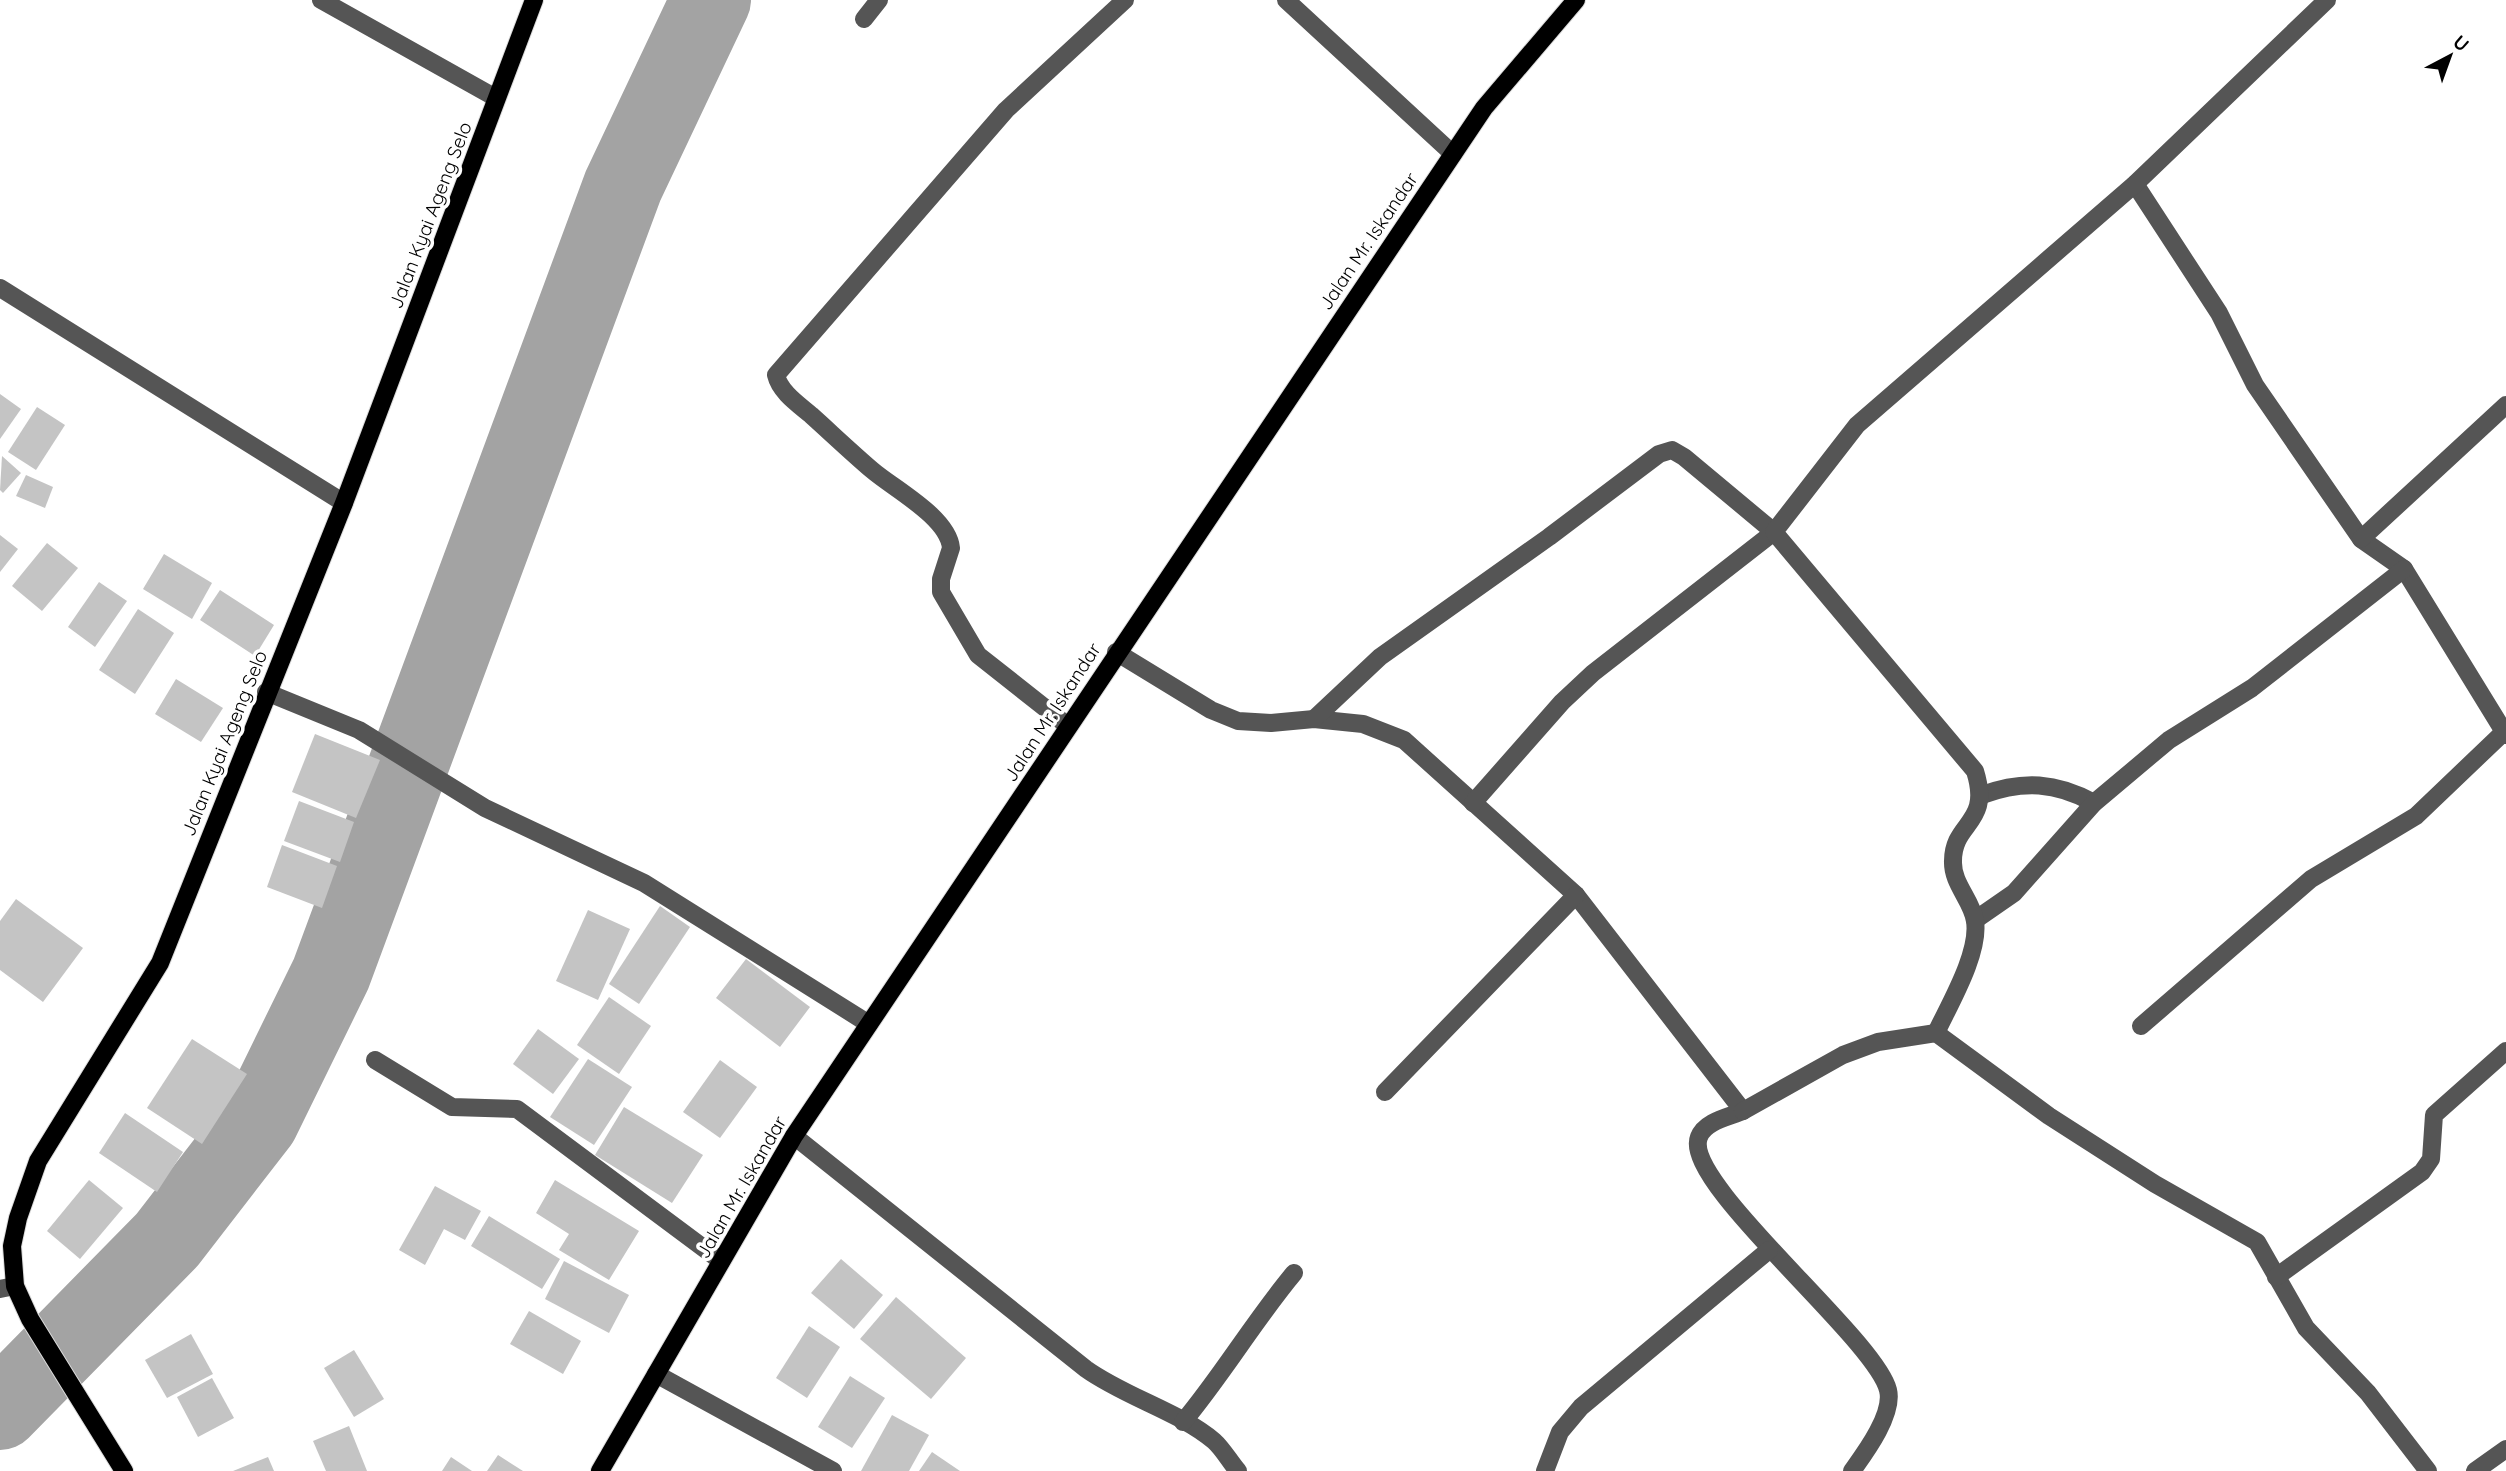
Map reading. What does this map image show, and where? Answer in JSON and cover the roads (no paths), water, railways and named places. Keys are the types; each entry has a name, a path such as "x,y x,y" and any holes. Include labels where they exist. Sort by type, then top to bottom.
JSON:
{"main road":[{"name":"Jalan Kyai Ageng Selo","path":"124,1471 8,1287 12,1246 38,1161 160,963 344,502 534,0"},
{"name":"Jalan Mr. Iskandar","path":"600,1471 794,1136 1452,154 1484,108 1576,0"}],"street":[{"path":"321,0 496,98"},
{"path":"864,19 879,0"},
{"path":"1068,726 978,655 941,592 941,579 951,548 945,533 923,507 874,472 795,401 778,383 776,375 1006,110 1125,0"},
{"path":"1286,0 1452,154"},
{"path":"1473,803 1562,702 1592,673 1774,532 1857,425 2135,184 2327,0"},
{"path":"2135,184 2220,313 2255,385 2361,539 2404,569 2505,732 2416,816 2311,879 2141,1026"},
{"path":"0,288 344,502"},
{"path":"2361,539 2506,405"},
{"path":"1314,719 1380,657 1666,450 1684,457 1774,532 1975,771 1982,794 1976,813 1956,844 1952,860 1956,881 1975,920 1971,955 1936,1033"},
{"path":"1975,920 2014,893 2094,803 2169,740 2252,688 2404,569"},
{"path":"1116,652 1212,710 1238,721 1314,719 1363,724 1404,740 1576,895 1743,1111"},
{"path":"266,692 359,730 485,808 644,883 869,1024"},
{"path":"1982,794 2008,785 2051,785 2094,803"},
{"path":"1385,1091 1576,895"},
{"path":"1852,1471 1870,1446 1884,1416 1888,1391 1872,1361 1769,1250 1709,1172 1698,1152 1698,1139 1706,1126 1743,1111 1843,1055 1878,1042 1936,1033 2049,1116 2155,1184 2257,1242 2315,1340 2368,1393 2428,1471"},
{"path":"2276,1277 2422,1172 2431,1159 2434,1115 2504,1058"},
{"path":"375,1060 452,1107 517,1109 721,1261"},
{"path":"794,1136 1086,1369 1112,1388 1183,1422 1214,1442 1238,1471"},
{"path":"1545,1471 1560,1432 1581,1407 1769,1250"},
{"path":"1183,1422 1215,1384 1263,1310 1294,1273"},
{"path":"656,1374 833,1471"},
{"path":"2475,1471 2506,1449"}],"waterway":[{"path":"0,1410 167,1240 259,1121 331,974 623,186 711,0"}]}
